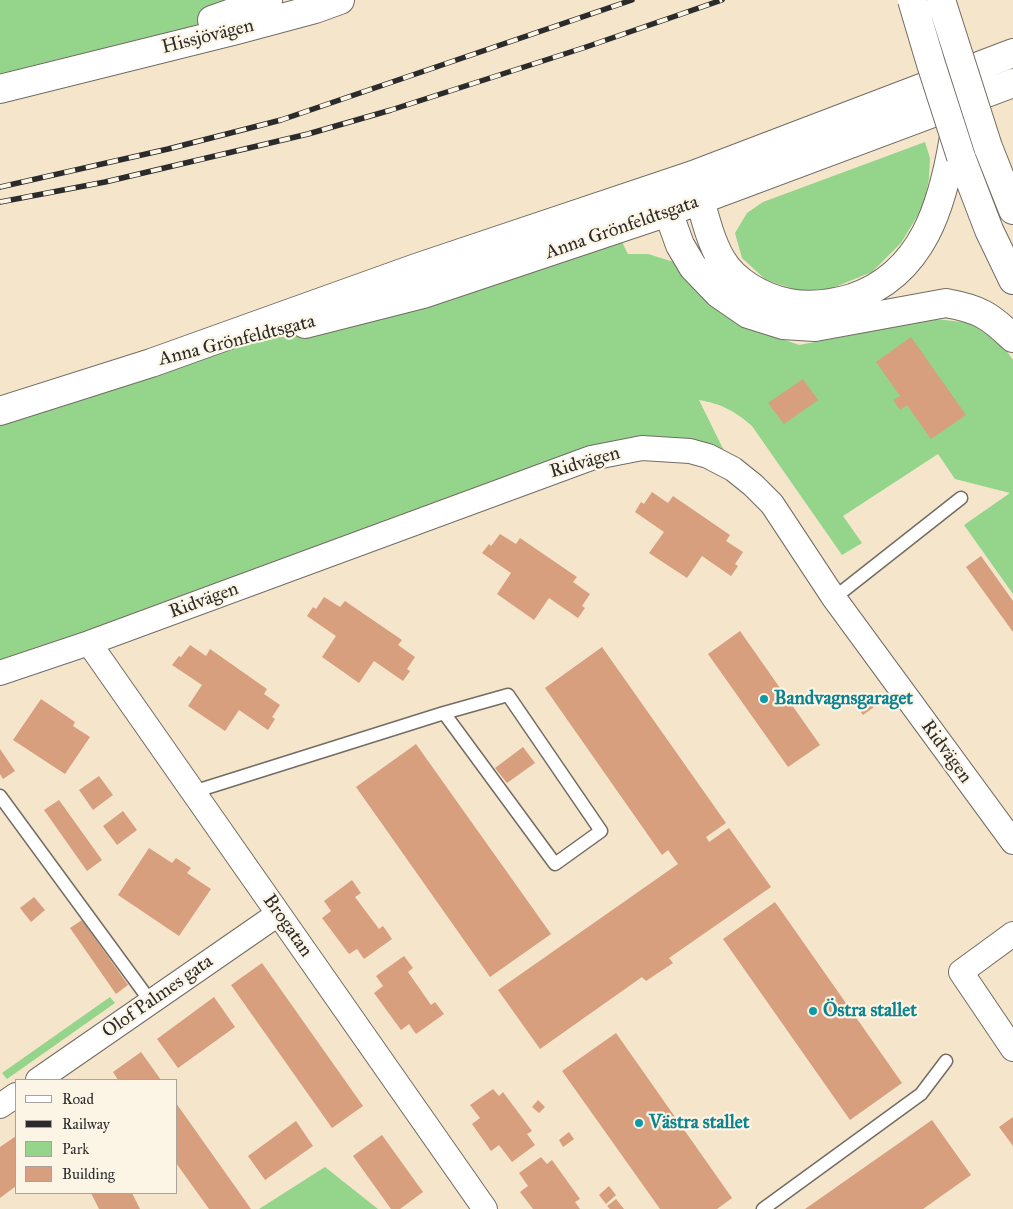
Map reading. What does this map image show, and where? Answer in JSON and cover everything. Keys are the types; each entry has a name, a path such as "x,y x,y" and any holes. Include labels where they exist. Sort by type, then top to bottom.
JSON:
{"main road":[{"name":"Hissjövägen","path":"75,70 268,0"},
{"name":"Hissjövägen","path":"0,89 314,4 340,0"},
{"path":"912,0 955,151 1013,280"},
{"path":"941,0 988,147 1011,201"},
{"name":"Anna Grönfeldtsgata","path":"150,363 416,268 693,175 1013,53"},
{"name":"Anna Grönfeldtsgata","path":"150,363 423,294 701,201 1013,83"},
{"path":"693,175 713,242 722,260 733,274 752,289 781,302 799,305 822,305 863,294 882,284 907,262 934,219 955,151"},
{"path":"659,187 685,254 705,280 719,294 748,314 766,320 815,328 946,303 983,312 1013,338"},
{"path":"0,411 150,363"}],"street":[{"name":"Ridvägen","path":"0,673 89,643 576,463 642,448 690,451 708,456 733,469 753,484 772,504 834,598 1012,840"},
{"name":"Brogatan","path":"89,643 485,1209"},
{"name":"Olof Palmes gata","path":"39,1079 278,914"},
{"path":"1013,934 961,972 1013,1049"},
{"path":"0,1106 15,1096"}],"lane":[{"path":"834,598 961,498"},
{"path":"193,792 444,713 508,695 601,831 555,864 444,713"},
{"path":"0,796 152,1002"},
{"path":"763,1209 921,1094 946,1061"}],"green space":[{"path":"0,0 268,0 75,71 0,89"},
{"path":"925,142 930,158 929,178 924,205 901,243 872,272 830,289 800,291 766,280 742,258 735,233 747,213 763,202"},
{"path":"616,230 628,254 648,254 674,262 715,306 746,326 799,345 935,319 971,323 1003,346 1013,360 1013,594 964,525 1010,493 955,479 938,454 843,516 862,543 842,555 752,426 728,409 699,400 733,469 642,448 0,673 0,411 151,363 423,294"},
{"path":"110,997 115,1003 7,1079 2,1073"},
{"path":"325,1167 378,1209 259,1209"}],"building":[{"path":"911,337 966,415 931,439 907,405 900,410 893,400 900,396 876,362"},
{"path":"803,379 818,400 784,424 768,403"},
{"path":"652,492 668,503 673,496 730,535 726,541 743,552 735,564 738,566 731,576 702,556 687,578 649,553 664,532 635,512 641,502 644,504"},
{"path":"500,534 516,544 520,538 577,577 573,582 590,594 582,606 585,608 578,618 549,598 534,620 497,594 511,573 482,553 489,544 491,546"},
{"path":"981,556 1013,601 1013,632 966,567"},
{"path":"324,597 340,607 345,601 402,640 398,645 415,657 407,669 410,671 403,681 374,661 359,683 322,657 336,636 307,616 313,607 316,609"},
{"name":"Bandvagnsgaraget","path":"740,631 820,745 788,767 708,654"},
{"path":"190,645 206,656 210,649 267,689 264,694 280,705 272,717 275,719 268,730 239,710 225,731 188,706 202,685 172,665"},
{"path":"602,647 726,823 706,837 709,842 729,828 771,887 669,958 673,963 646,981 642,977 540,1049 498,990 678,864 668,850 662,855 545,688"},
{"path":"868,698 874,707 863,715 857,706"},
{"path":"41,699 75,722 73,726 90,737 65,774 13,740"},
{"path":"416,744 551,934 490,977 356,787"},
{"path":"523,747 535,763 507,783 495,768"},
{"path":"0,749 15,771 3,779 0,774"},
{"path":"99,776 113,795 93,810 79,790"},
{"path":"59,800 102,860 87,871 44,810"},
{"path":"123,811 137,830 117,845 103,826"},
{"path":"149,848 172,863 176,858 191,868 187,873 211,889 179,936 118,895"},
{"path":"352,880 361,893 355,897 379,929 383,926 392,939 364,959 357,949 349,954 322,918 331,911 324,901"},
{"path":"34,897 45,910 31,922 20,908"},
{"name":"Östra stallet","path":"775,902 902,1083 850,1120 723,939"},
{"path":"82,920 128,985 116,994 70,928"},
{"path":"404,956 413,968 408,972 431,1005 435,1002 444,1014 416,1034 409,1024 401,1030 374,993 383,986 376,976"},
{"path":"262,963 363,1106 332,1128 231,985"},
{"path":"214,997 235,1027 178,1068 157,1039"},
{"name":"Västra stallet","path":"616,1033 732,1198 717,1209 660,1209 562,1071"},
{"path":"141,1052 160,1079 117,1079 113,1072"},
{"path":"493,1089 499,1096 503,1092 532,1131 527,1134 535,1145 512,1162 499,1145 491,1151 472,1124 480,1118 470,1105"},
{"path":"538,1100 545,1107 539,1113 532,1107"},
{"path":"178,1106 251,1209 209,1209 178,1166"},
{"path":"1013,1117 1013,1146 999,1127"},
{"path":"932,1120 971,1175 923,1209 805,1209"},
{"path":"296,1121 313,1146 265,1180 248,1156"},
{"path":"569,1132 574,1139 563,1147 559,1140"},
{"path":"382,1135 423,1192 400,1209 391,1209 353,1156"},
{"path":"15,1137 15,1187 0,1198 0,1147"},
{"path":"541,1157 547,1164 552,1160 580,1199 575,1202 580,1209 533,1209 520,1192 528,1186 519,1173"},
{"path":"609,1186 616,1195 606,1204 599,1195"},
{"path":"92,1194 132,1194 140,1209 99,1209"},
{"path":"616,1199 624,1209 610,1209 607,1206"}],"railway":[{"path":"0,187 168,149 281,120 632,0"},
{"path":"0,202 105,182 308,134 391,110 586,47 722,0"}],"place":[{"name":"Bandvagnsgaraget","path":"764,699"},
{"name":"Östra stallet","path":"813,1011"},
{"name":"Västra stallet","path":"639,1123"}]}
